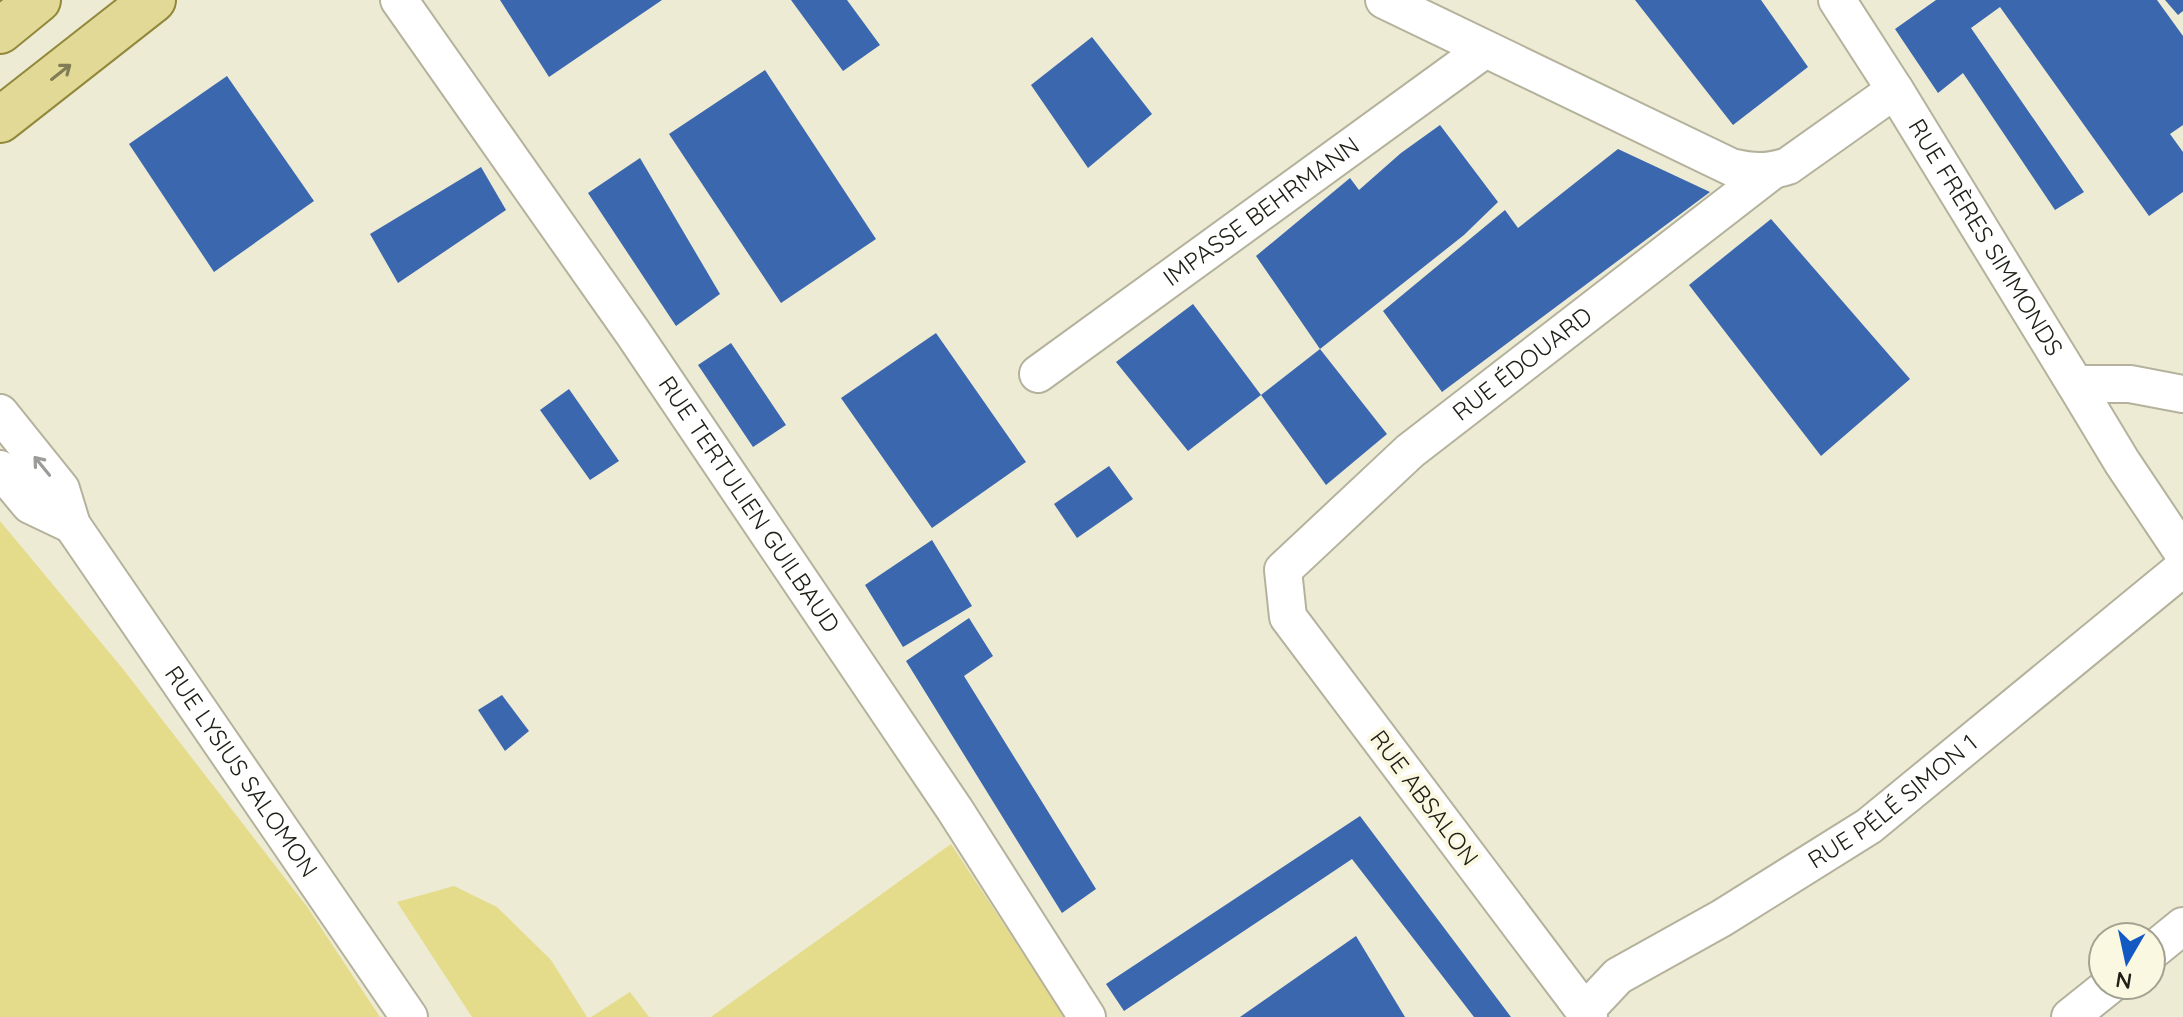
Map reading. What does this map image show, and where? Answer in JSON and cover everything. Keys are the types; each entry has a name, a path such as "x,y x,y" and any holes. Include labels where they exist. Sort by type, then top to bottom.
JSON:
{"main road":[{"path":"0,31 38,0"},
{"path":"0,120 153,0"}],"street":[{"name":"RUE TERTULIEN GUILBAUD","path":"399,0 633,333 955,810 1087,1017"},
{"path":"1384,0 1731,167 1772,171"},
{"name":"RUE FRÈRES SIMMONDS","path":"1837,0 2075,384 2130,384 2183,394"},
{"name":"IMPASSE BEHRMANN","path":"1038,374 1484,50"},
{"name":"RUE ÉDOUARD","path":"1283,570 1410,451 1772,171 1804,156 1895,90"},
{"path":"2075,384 2183,553"},
{"name":"RUE LYSIUS SALOMON","path":"0,413 61,489 72,525 409,1017"},
{"path":"0,469 30,505 72,525"},
{"name":"RUE PÉLÉ SIMON 1","path":"1587,1014 1618,976 1722,918 1869,826 2183,568"},
{"name":"RUE ABSALON","path":"1283,570 1288,617 1587,1014"},
{"path":"2167,939 2183,926"},
{"path":"2070,1017 2090,1001"}],"shaded area":[{"path":"0,521 123,669 308,908 380,1017 0,1017"},
{"path":"951,844 1065,1017 711,1017"},
{"path":"454,886 497,907 551,960 587,1017 472,1017 397,902"},
{"path":"630,992 649,1017 591,1017"}],"building":[{"path":"500,0 662,0 549,77"},
{"path":"791,0 847,0 880,45 843,71"},
{"path":"1635,0 1761,0 1808,67 1733,125"},
{"path":"1936,0 2157,0 2183,36 2183,125 2170,134 2183,152 2183,192 2149,216 2000,7 1971,28 2084,192 2055,210 1963,73 1938,93 1895,29"},
{"path":"2165,0 2183,0 2183,11 2178,15"},
{"path":"1092,37 1152,114 1088,168 1031,85"},
{"path":"765,70 876,239 781,303 669,134"},
{"path":"227,76 314,201 214,272 129,144"},
{"path":"1440,125 1498,202 1464,235 1320,349 1256,256 1350,178 1359,190 1401,153"},
{"path":"1618,149 1710,192 1442,392 1383,311 1505,210 1518,228"},
{"path":"640,158 720,294 676,326 588,193"},
{"path":"481,167 506,210 398,283 370,234"},
{"path":"1771,219 1910,379 1821,456 1689,285"},
{"path":"1193,304 1261,395 1188,451 1116,362"},
{"path":"936,333 1026,462 932,528 841,398"},
{"path":"731,343 786,425 753,447 698,365"},
{"path":"1320,349 1387,434 1326,485 1261,395"},
{"path":"569,389 619,461 590,480 540,410"},
{"path":"1109,466 1133,499 1077,538 1054,504"},
{"path":"932,540 972,606 903,647 865,585"},
{"path":"969,618 993,656 964,676 1096,889 1062,913 906,661"},
{"path":"502,695 529,731 505,751 478,710"},
{"path":"1360,816 1511,1017 1474,1017 1352,859 1124,1011 1106,984"},
{"path":"1356,936 1405,1017 1240,1017"}]}
